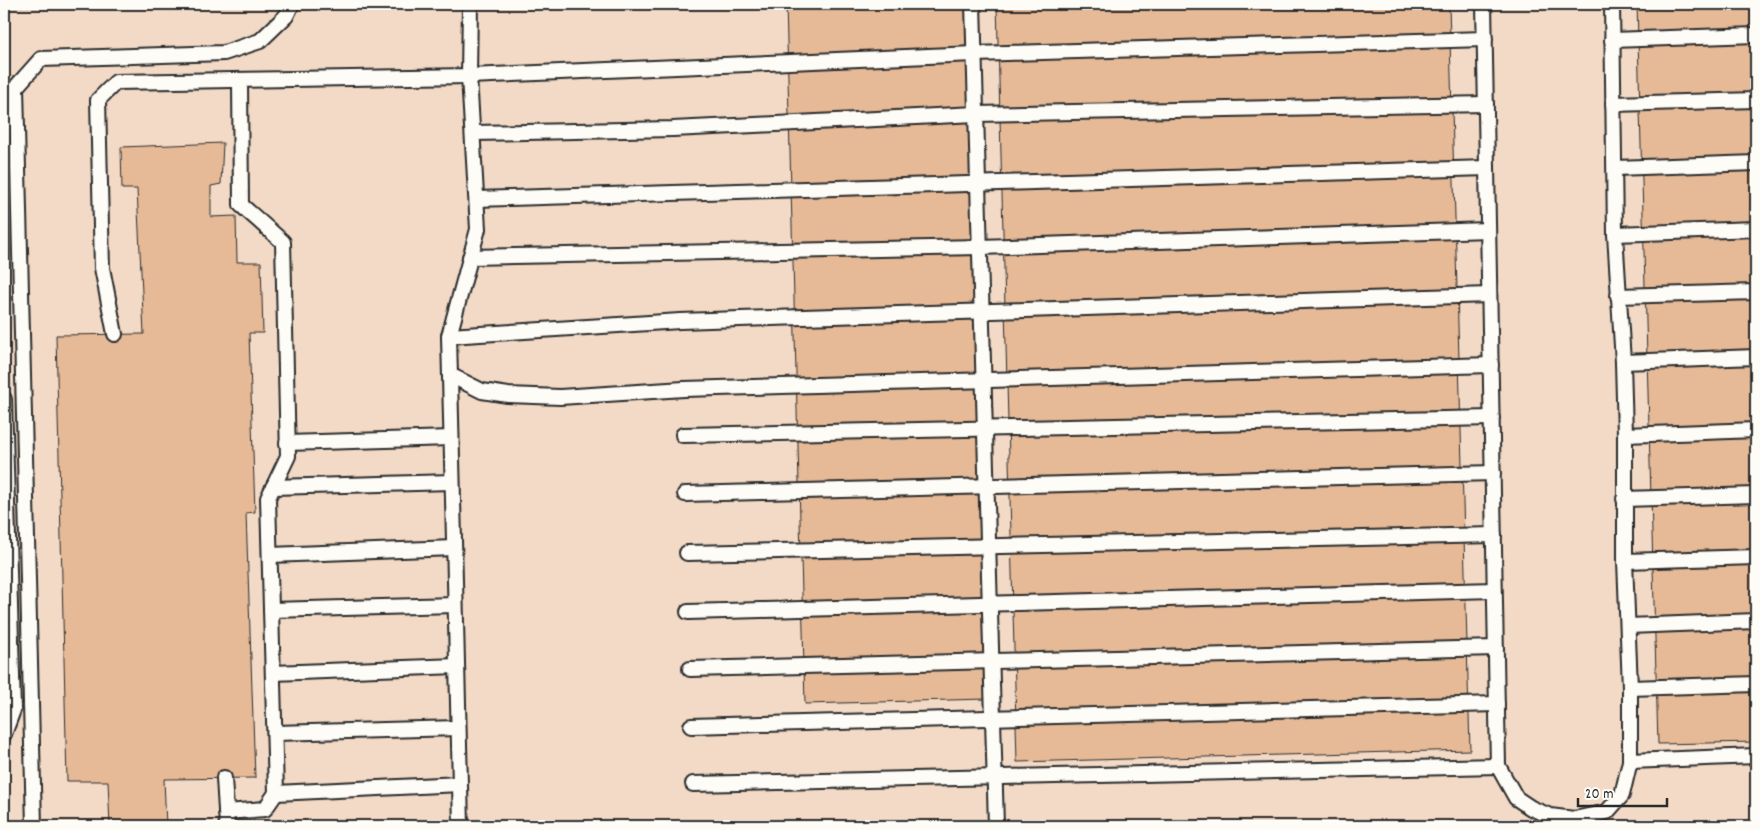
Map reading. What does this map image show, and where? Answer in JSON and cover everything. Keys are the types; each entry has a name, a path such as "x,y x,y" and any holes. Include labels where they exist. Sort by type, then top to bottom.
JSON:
{"lane":[{"path":"34,826 16,87 41,59 224,53 260,41 286,16 292,4"},
{"path":"461,826 449,336 478,229 470,76 470,4 478,4"},
{"path":"973,4 996,826"},
{"path":"1484,4 1498,766 1516,798 1550,816 1574,819 1607,812 1622,795 1630,761 1630,688 1624,500 1625,435 1623,362 1615,234 1612,4"},
{"path":"1612,40 1756,35"},
{"path":"116,334 102,268 98,100 116,82 470,76 974,54 1485,39"},
{"path":"226,812 265,809 276,793 268,498 288,456 283,242 241,205 240,80"},
{"path":"1613,104 1756,100"},
{"path":"473,133 672,129 976,114 1486,104"},
{"path":"1615,168 1756,163"},
{"path":"477,199 978,182 1487,168"},
{"path":"1615,234 1756,229"},
{"path":"470,257 980,246 1488,230"},
{"path":"1618,296 1756,292"},
{"path":"449,336 680,321 1489,296"},
{"path":"1623,362 1756,357"},
{"path":"450,376 482,391 508,395 560,397 684,389 1491,365"},
{"path":"4,399 13,710 4,734"},
{"path":"683,435 1492,418"},
{"path":"1625,435 1756,430"},
{"path":"287,443 451,438"},
{"path":"685,494 1493,473"},
{"path":"273,487 452,482"},
{"path":"1624,500 1756,495"},
{"path":"686,553 1494,535"},
{"path":"270,555 454,548"},
{"path":"1625,561 1756,557"},
{"path":"688,612 1494,590"},
{"path":"271,610 455,605"},
{"path":"1628,626 1756,621"},
{"path":"690,669 1496,648"},
{"path":"273,673 457,666"},
{"path":"1630,688 1756,684"},
{"path":"691,726 1497,704"},
{"path":"275,733 458,728"},
{"path":"1630,761 1756,756"},
{"path":"693,784 1498,766"},
{"path":"224,778 227,826"},
{"path":"276,793 460,784"}],"shaded area":[{"path":"4,4 1756,4 1756,826 4,826"}],"building":[{"path":"786,4 966,4 986,699 805,704"},
{"path":"997,4 1449,4 1470,750 1017,762"},
{"path":"1637,4 1756,4 1756,742 1658,744"},
{"path":"223,143 221,184 211,186 211,217 236,216 237,262 261,262 263,333 249,333 255,512 246,513 255,778 164,779 166,826 110,826 108,781 67,781 56,335 144,334 137,189 122,189 121,147"}]}
